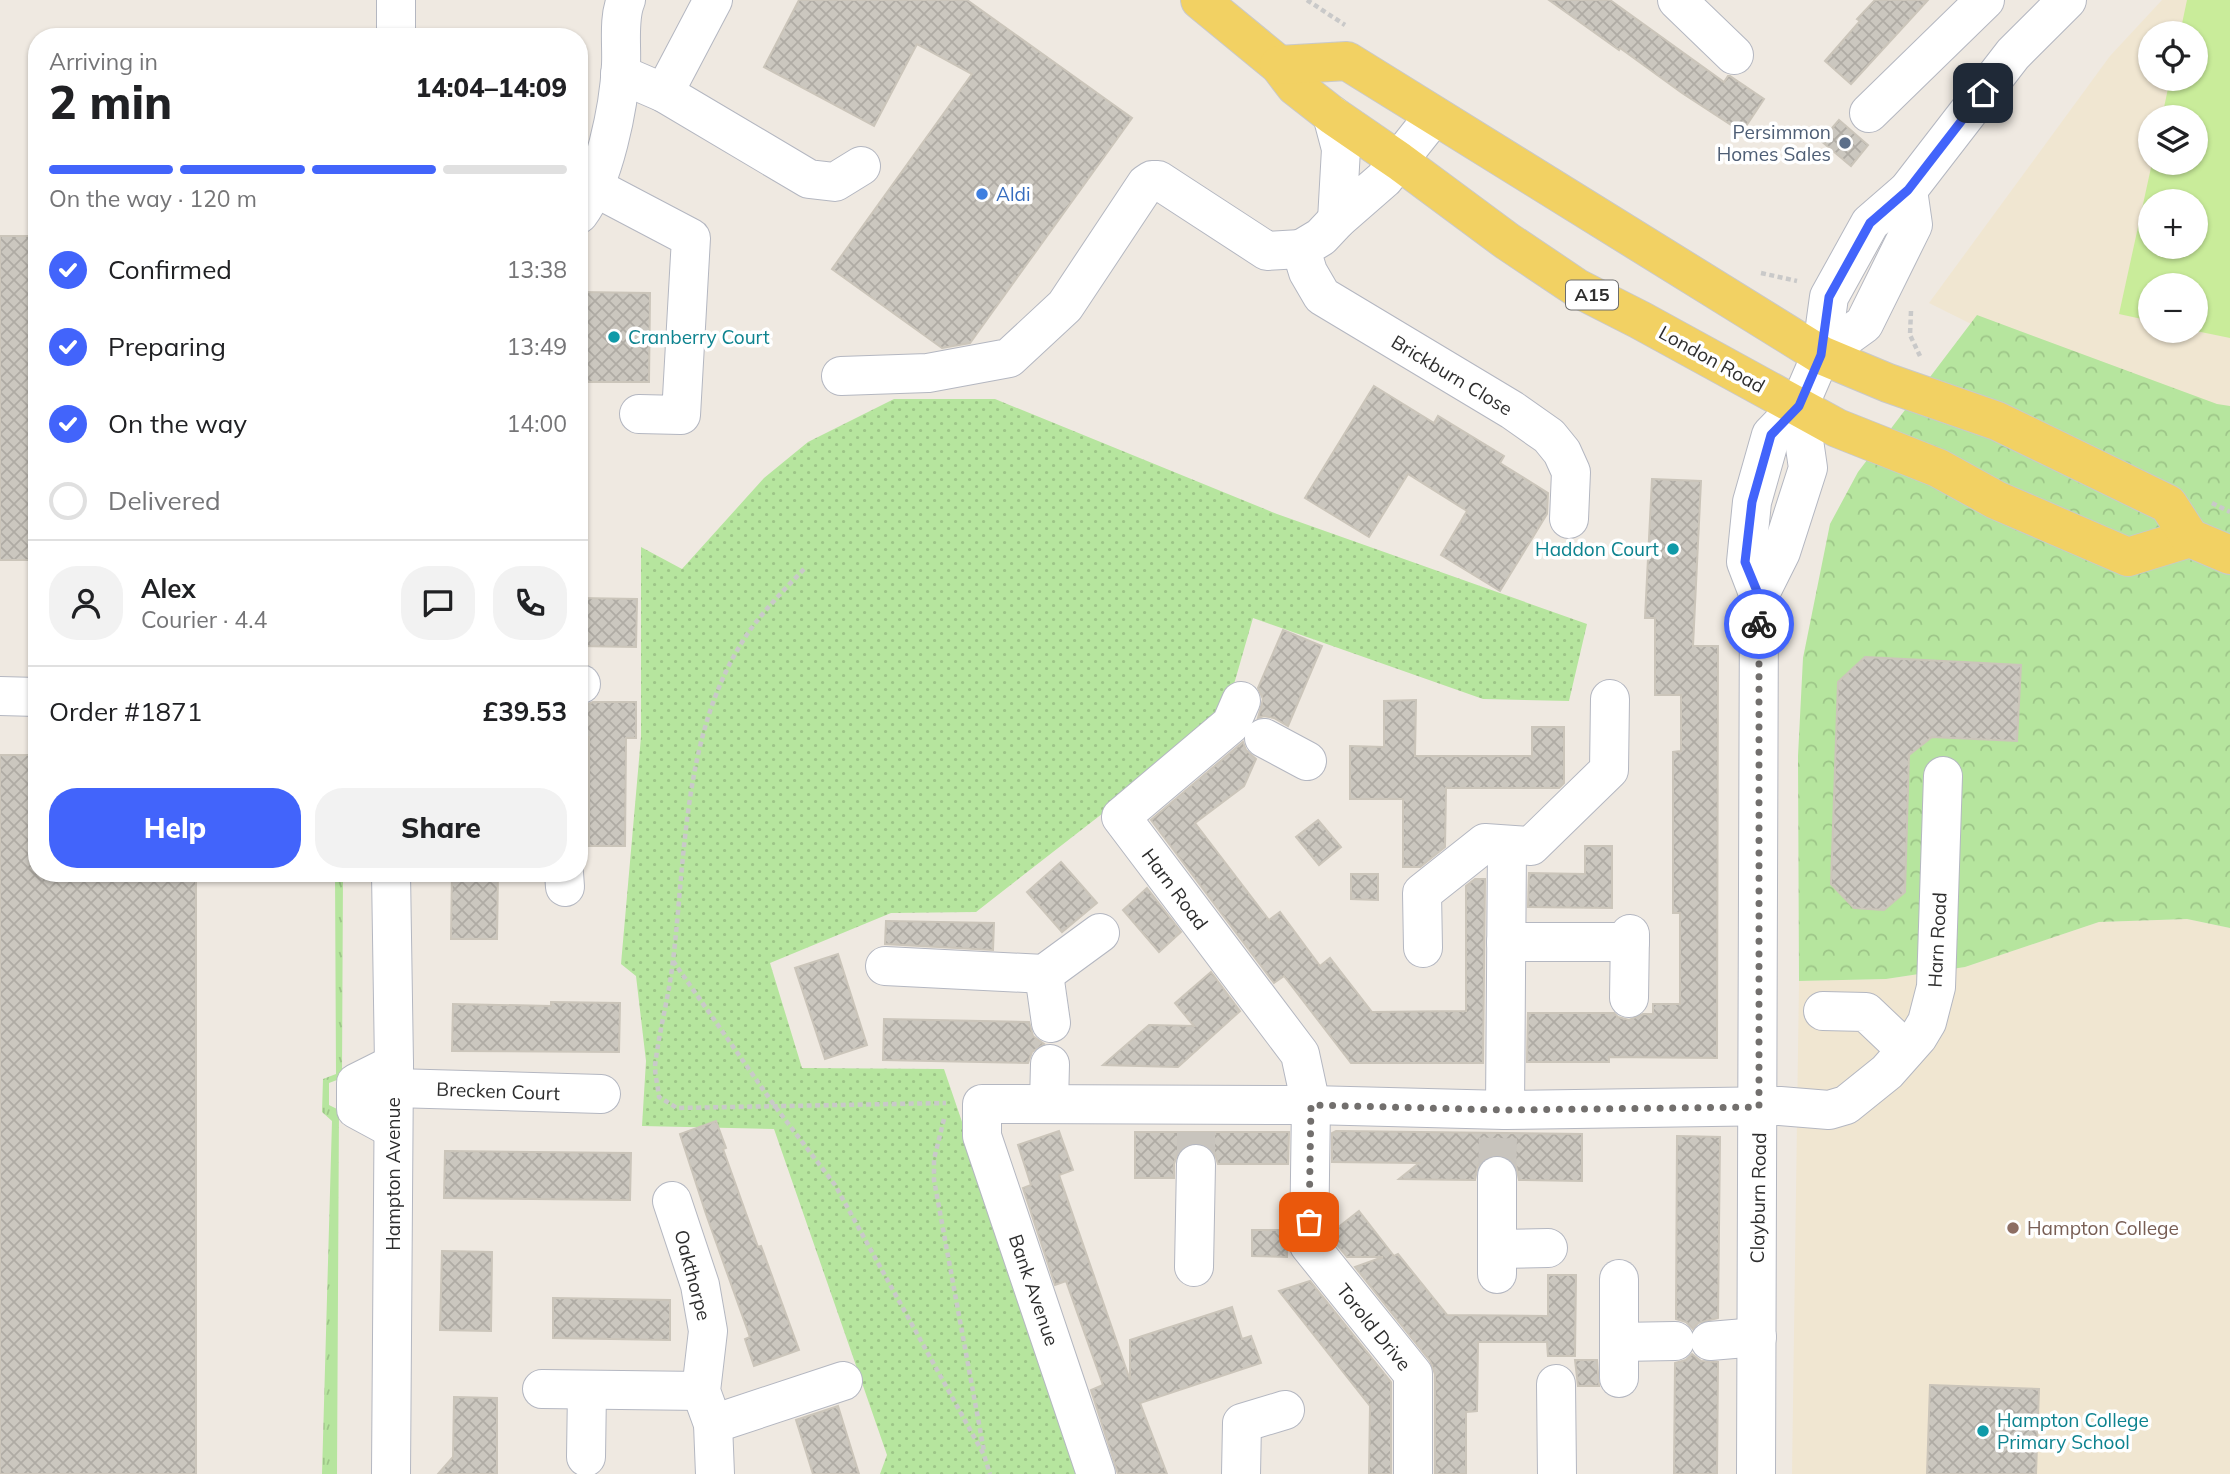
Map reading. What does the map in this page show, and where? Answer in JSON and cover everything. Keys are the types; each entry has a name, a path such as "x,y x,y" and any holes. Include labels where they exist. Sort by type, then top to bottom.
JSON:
{"main road":[{"name":"London Road","path":"1200,0 1279,65 1295,86 1332,115 1577,288 1837,428 1938,468 1996,500 2128,557 2190,538"},
{"path":"1279,65 1347,61 1821,355 1888,383 1997,421 2168,504 2190,538 2230,555"}],"street":[{"path":"396,0 396,28"},
{"path":"588,197 607,147 620,74 626,0"},
{"path":"664,93 713,0"},
{"path":"1677,0 1734,55"},
{"path":"1869,113 1985,0"},
{"path":"1821,355 1864,324 1913,225 1908,190 2013,54 2067,0"},
{"path":"620,74 664,93 809,179 835,182 861,166"},
{"path":"1332,115 1341,149 1337,219"},
{"path":"841,376 929,373 1009,358 1065,306 1146,184 1152,180 1158,180 1267,251 1301,249 1321,237 1337,219 1384,179 1434,116"},
{"path":"588,206 691,238 681,415 639,414"},
{"name":"Brickburn Close","path":"1301,249 1308,272 1322,296 1512,410 1549,436 1562,452 1571,472 1569,519"},
{"name":"Clayburn Road","path":"1756,1474 1759,596 1745,562 1752,502 1771,435 1799,406 1821,355"},
{"path":"0,696 28,697"},
{"path":"1423,947 1422,893 1485,844 1531,846 1609,770 1610,699"},
{"name":"Harn Road","path":"1307,761 1245,723 1121,817 1300,1054 1311,1105"},
{"name":"Harn Road","path":"982,1104 1049,1103 1196,1133 1311,1105 1500,1119 1780,1106 1829,1110 1846,1105 1887,1072 1927,1022 1936,987 1942,776"},
{"path":"1500,1119 1507,942 1507,845"},
{"name":"Hampton Avenue","path":"391,882 394,1076 391,1474"},
{"path":"885,966 1044,974 1100,933"},
{"path":"1507,942 1630,938 1629,998"},
{"path":"1044,974 1051,1023"},
{"path":"1823,1011 1866,1012 1906,1050"},
{"path":"1049,1064 1049,1103"},
{"name":"Brecken Court","path":"394,1076 601,1094"},
{"name":"Bank Avenue","path":"982,1104 982,1136 1096,1474"},
{"name":"Torold Drive","path":"1311,1105 1309,1245 1413,1374 1413,1474"},
{"path":"1194,1266 1196,1133"},
{"path":"1497,1176 1497,1261 1548,1248"},
{"name":"Oakthorpe","path":"672,1201 700,1285 708,1331 707,1408 715,1474"},
{"path":"1619,1279 1619,1360 1693,1341 1757,1336"},
{"path":"542,1389 587,1390 707,1408 843,1381"},
{"path":"1556,1384 1558,1474"},
{"path":"586,1457 587,1390"},
{"path":"1241,1474 1242,1423 1285,1410"}],"path":[{"path":"804,569 767,608 743,642 718,690 702,737 685,838 673,961 655,1068 659,1097 677,1108 948,1103 934,1159 934,1181 984,1455 990,1474"},
{"path":"673,961 774,1105 835,1185 984,1455"}],"shaded area":[{"path":"2162,0 2230,0 2230,453 1929,303 2110,56 2138,26 2138,91 2208,91 2208,21 2142,21"},
{"name":"Hampton College","path":"2187,919 2230,928 2230,1474 1792,1474 1799,981 1886,979 1965,967 2099,922"}],"green space":[{"path":"2187,0 2230,0 2230,338 2208,333 2208,273 2138,273 2138,318 2119,314 2138,227 2138,259 2208,259 2208,189 2146,189 2149,175 2208,175 2208,105 2165,105 2167,91 2208,91 2208,21 2183,21"},
{"path":"1977,315 2217,404 2230,406 2230,928 2187,919 2099,922 1965,967 1886,979 1799,981 1798,756 1803,658 1830,524 1858,472"},
{"path":"894,399 995,399 1277,514 1587,624 1569,701 1483,699 1253,618 1224,719 976,912 891,913 770,963 802,1068 944,1069 1082,1474 880,1474 887,1455 774,1129 642,1126 646,1061 636,976 621,964 641,737 641,547 682,569 764,478 808,442"},
{"path":"335,882 343,882 342,1078 329,1083 329,1105 339,1110 337,1474 322,1474 332,1121 322,1112 323,1079 336,1074"}],"building":[{"name":"Aldi","path":"799,0 967,0 1132,118 970,343 942,348 832,269 972,74 917,44 874,126 764,67"},
{"path":"1549,0 1610,0 1724,82 1730,76 1764,99 1742,132"},
{"path":"1875,0 1928,0 1851,84 1825,61"},
{"name":"Persimmon Homes Sales","path":"1839,120 1868,145 1851,166 1821,141"},
{"path":"0,236 28,236 28,560 0,560"},
{"name":"Cranberry Court","path":"588,292 650,293 649,382 588,382"},
{"path":"1374,386 1434,423 1438,416 1504,456 1500,463 1548,493 1547,514 1500,591 1441,555 1467,511 1408,474 1369,537 1305,498"},
{"path":"1652,479 1701,481 1693,646 1718,646 1717,1058 1609,1057 1609,1062 1527,1062 1528,1013 1614,1013 1629,1020 1643,1014 1653,1014 1653,1004 1680,1004 1680,913 1673,913 1673,752 1681,751 1681,695 1655,695 1655,618 1645,618"},
{"path":"588,598 637,599 636,647 588,646"},
{"path":"1283,630 1322,646 1288,726 1274,718 1258,718 1263,699 1258,688"},
{"path":"1865,657 2021,665 2017,741 1932,737 1909,755 1905,892 1884,910 1854,908 1831,884 1838,682"},
{"path":"1416,700 1415,756 1532,756 1532,727 1564,727 1564,783 1559,788 1446,788 1445,847 1420,867 1403,867 1403,799 1350,799 1350,746 1384,747 1384,701"},
{"path":"636,702 636,738 626,738 625,846 589,846 588,704"},
{"path":"1243,742 1246,750 1256,759 1244,786 1195,823 1269,920 1280,912 1320,966 1330,958 1372,1012 1466,1011 1466,886 1475,879 1485,879 1483,1063 1351,1063 1284,976 1274,983 1151,820"},
{"path":"0,755 28,755 28,882 196,882 196,1474 0,1474"},
{"path":"1318,820 1341,847 1319,865 1296,837"},
{"path":"1585,846 1612,846 1612,908 1528,907 1529,873 1585,874"},
{"path":"1061,862 1097,903 1062,932 1027,892"},
{"path":"1351,874 1378,874 1378,900 1351,899"},
{"path":"452,882 498,882 497,939 451,939"},
{"path":"1147,888 1181,932 1159,952 1123,910"},
{"path":"886,921 994,923 993,950 885,944"},
{"path":"838,954 867,1045 825,1059 795,968"},
{"path":"1211,972 1240,1011 1178,1067 1103,1065 1149,1025 1194,1026 1175,1003"},
{"path":"551,1002 620,1003 619,1052 452,1051 453,1004 551,1006"},
{"path":"884,1019 1029,1022 1033,1036 1044,1044 1032,1052 1028,1063 883,1060"},
{"path":"716,1121 726,1148 723,1149 758,1247 761,1246 799,1350 754,1366 745,1339 750,1337 680,1134"},
{"path":"1059,1131 1073,1170 1059,1175 1130,1380 1130,1340 1232,1307 1242,1339 1251,1336 1261,1363 1140,1403 1167,1474 1118,1474 1091,1390 1103,1385 1066,1281 1055,1285 1023,1188 1031,1185 1018,1145"},
{"path":"1135,1132 1289,1132 1288,1164 1218,1164 1215,1154 1208,1146 1196,1142 1185,1145 1178,1152 1174,1164 1174,1178 1135,1178"},
{"path":"1332,1133 1582,1134 1582,1181 1519,1180 1516,1165 1507,1157 1498,1154 1487,1157 1478,1165 1475,1180 1399,1179 1419,1163 1332,1162"},
{"path":"1677,1136 1720,1137 1718,1318 1698,1323 1693,1329 1686,1322 1676,1319"},
{"path":"445,1151 631,1153 630,1200 444,1198"},
{"path":"1359,1211 1394,1256 1398,1254 1447,1315 1548,1316 1548,1275 1576,1275 1575,1356 1548,1356 1547,1342 1478,1342 1477,1411 1466,1412 1466,1474 1435,1474 1435,1374 1430,1361 1355,1267 1383,1257 1347,1257 1331,1237 1331,1233"},
{"path":"1252,1230 1287,1230 1287,1257 1252,1256"},
{"path":"442,1251 492,1252 491,1331 440,1330"},
{"path":"1310,1281 1391,1382 1391,1474 1369,1474 1370,1406 1279,1291"},
{"path":"553,1298 670,1300 670,1340 553,1338"},
{"path":"1692,1354 1701,1361 1718,1362 1717,1474 1674,1474 1675,1363 1686,1360"},
{"path":"1575,1360 1597,1360 1599,1386 1578,1386"},
{"name":"Hampton College Primary School","path":"1930,1385 2039,1389 2036,1474 1927,1474"},
{"path":"454,1397 497,1398 497,1474 438,1474 453,1457"},
{"path":"838,1406 859,1474 813,1474 796,1420"}],"tunnel":[{"path":"1196,1132 1196,1164"},
{"path":"1497,1176 1498,1136"}],"way so far":[{"path":"1309,1222 1311,1105 1505,1110 1759,1107 1759,624"}],"place":[{"name":"Persimmon Homes Sales","path":"1845,143"},
{"name":"Aldi","path":"982,194"},
{"name":"Cranberry Court","path":"614,337"},
{"name":"Haddon Court","path":"1673,549"},
{"name":"Hampton College","path":"2013,1228"},
{"name":"Hampton College Primary School","path":"1983,1431"}],"route":[{"path":"1759,624 1759,596 1745,562 1752,502 1771,435 1799,406 1821,355 1829,297 1870,223 1908,190 1983,93"}]}
